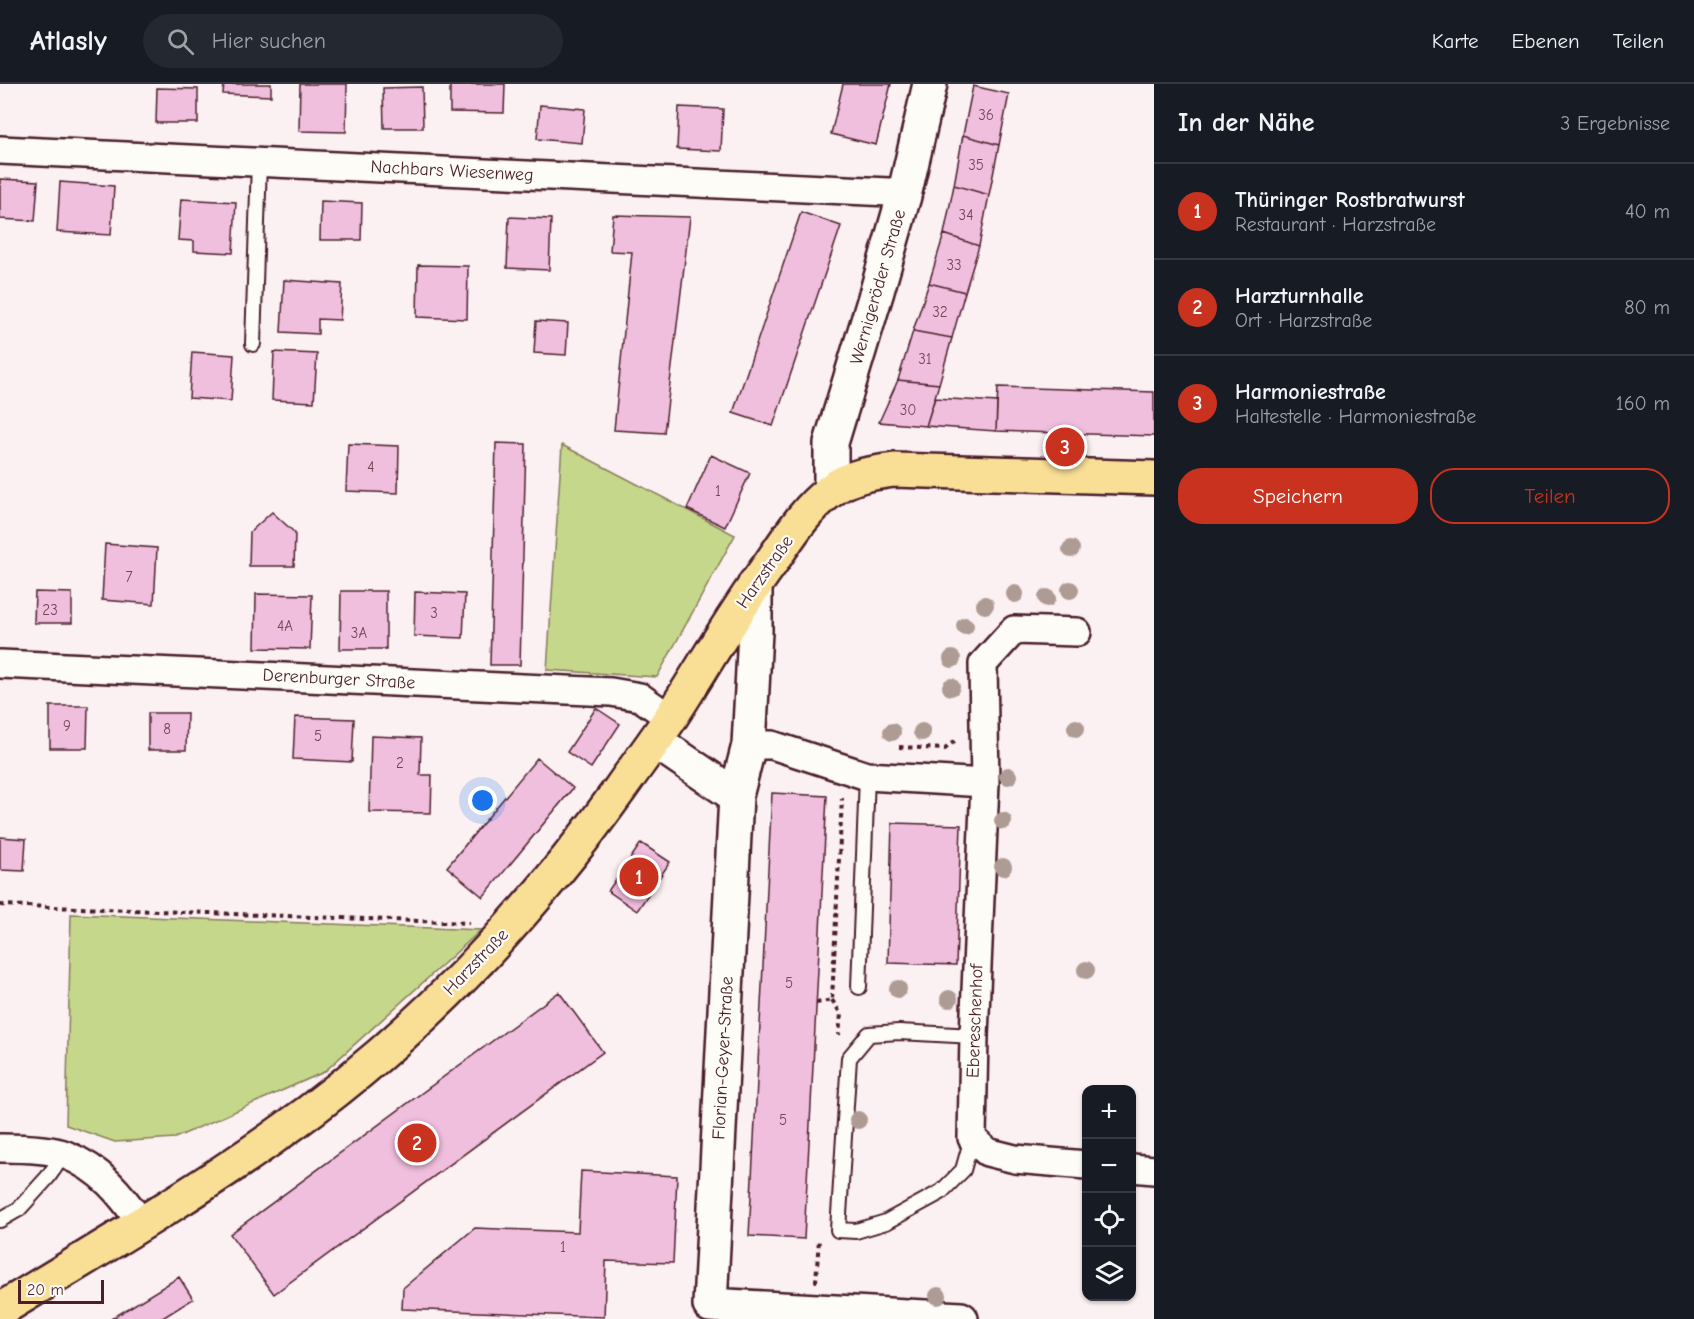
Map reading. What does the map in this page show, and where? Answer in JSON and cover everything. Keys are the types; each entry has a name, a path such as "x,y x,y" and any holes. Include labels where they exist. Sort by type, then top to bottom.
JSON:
{"main road":[{"name":"Harzstraße","path":"0,1310 272,1139 335,1092 406,1031 473,966 512,925 600,816 662,729 755,584 801,520 815,503 831,490 866,473 894,470 1154,478"}],"street":[{"name":"Wernigeröder Straße","path":"831,490 831,443 904,196 930,84"},
{"name":"Nachbars Wiesenweg","path":"0,150 889,192 904,196"},
{"name":"Florian-Geyer-Straße","path":"710,1312 736,796 749,745 755,584"},
{"name":"Ebereschenhof","path":"972,1138 985,783 983,664 1014,630 1077,632"},
{"name":"Derenburger Straße","path":"0,664 610,692 640,697 662,729"},
{"path":"662,729 736,796"},
{"path":"749,745 772,745 867,776 985,783"},
{"path":"972,1138 987,1152 996,1155 1015,1159 1082,1165"},
{"path":"0,1148 64,1154 104,1178 122,1195 141,1223"},
{"path":"1136,1168 1154,1170"},
{"path":"710,1312 961,1319"}],"lane":[{"path":"253,344 259,162"},
{"path":"859,987 867,776"},
{"path":"972,1138 963,1170 941,1192 886,1222 856,1231 838,1230 849,1058 869,1034 899,1032 974,1036"},
{"path":"0,1220 19,1209 48,1177 64,1154"}],"path":[{"path":"0,905 512,925"}],"green space":[{"path":"562,445 735,535 657,677 547,670"},
{"path":"71,914 481,930 324,1072 175,1138 115,1142 66,1125"}],"building":[{"path":"224,84 271,84 271,96 223,94"},
{"path":"300,84 347,84 346,132 299,131"},
{"path":"450,84 505,84 504,113 450,112"},
{"path":"843,84 891,84 876,145 831,134"},
{"path":"973,86 1009,94 999,145 963,135"},
{"path":"422,87 423,128 384,128 383,88"},
{"path":"157,88 198,89 198,123 156,123"},
{"path":"540,105 585,109 582,143 537,139"},
{"path":"679,107 723,109 721,151 677,149"},
{"path":"963,135 999,145 989,195 954,185"},
{"path":"0,179 38,181 35,221 0,219"},
{"path":"60,182 114,186 111,235 57,232"},
{"path":"954,185 989,195 979,246 944,234"},
{"path":"181,199 236,202 233,253 194,251 194,241 178,240"},
{"path":"321,201 362,203 361,240 320,240"},
{"path":"801,212 841,226 773,426 733,413"},
{"path":"613,215 690,217 664,433 614,430 632,252 610,251"},
{"path":"509,217 551,219 549,270 507,268"},
{"path":"944,234 979,246 965,292 929,283"},
{"path":"418,265 468,266 467,319 417,317"},
{"path":"284,280 342,284 340,320 318,319 318,334 281,332"},
{"path":"929,283 965,292 952,338 913,331"},
{"path":"536,321 568,323 566,355 534,353"},
{"path":"913,331 952,338 939,384 898,380"},
{"path":"192,352 234,355 231,401 189,398"},
{"path":"274,352 317,354 314,402 272,400"},
{"path":"898,380 939,384 926,426 879,422"},
{"path":"998,387 1154,392 1154,436 996,431"},
{"path":"935,398 997,402 996,431 926,426"},
{"path":"496,443 526,444 520,665 490,665"},
{"path":"348,444 399,446 398,493 346,491"},
{"path":"711,455 750,473 725,527 687,509"},
{"path":"272,512 295,533 294,566 249,566 250,532"},
{"path":"105,544 157,548 154,604 102,600"},
{"path":"341,591 386,591 386,649 340,649"},
{"path":"35,592 72,593 72,623 34,623"},
{"path":"415,592 465,594 463,638 414,636"},
{"path":"256,594 312,595 310,649 255,648"},
{"path":"50,706 88,706 87,748 50,748"},
{"path":"596,708 620,724 591,768 567,752"},
{"path":"148,713 187,713 186,750 148,750"},
{"path":"295,717 354,719 352,762 293,759"},
{"path":"371,736 421,738 420,775 432,775 431,813 369,812"},
{"path":"537,758 573,788 483,897 447,867"},
{"path":"772,793 827,796 804,1239 749,1236"},
{"path":"892,823 961,825 956,965 888,963"},
{"path":"0,837 26,839 24,871 0,870"},
{"path":"641,843 670,862 637,911 608,891"},
{"path":"559,992 603,1052 274,1294 230,1234"},
{"path":"581,1171 677,1176 673,1263 606,1261 604,1317 402,1309 403,1288 475,1228 578,1232"},
{"path":"179,1277 193,1299 161,1319 111,1319"}],"place":[{"name":"Harmoniestraße","path":"1065,447"},
{"name":"Thüringer Rostbratwurst","path":"639,877"},
{"name":"Harzturnhalle","path":"417,1143"}]}
